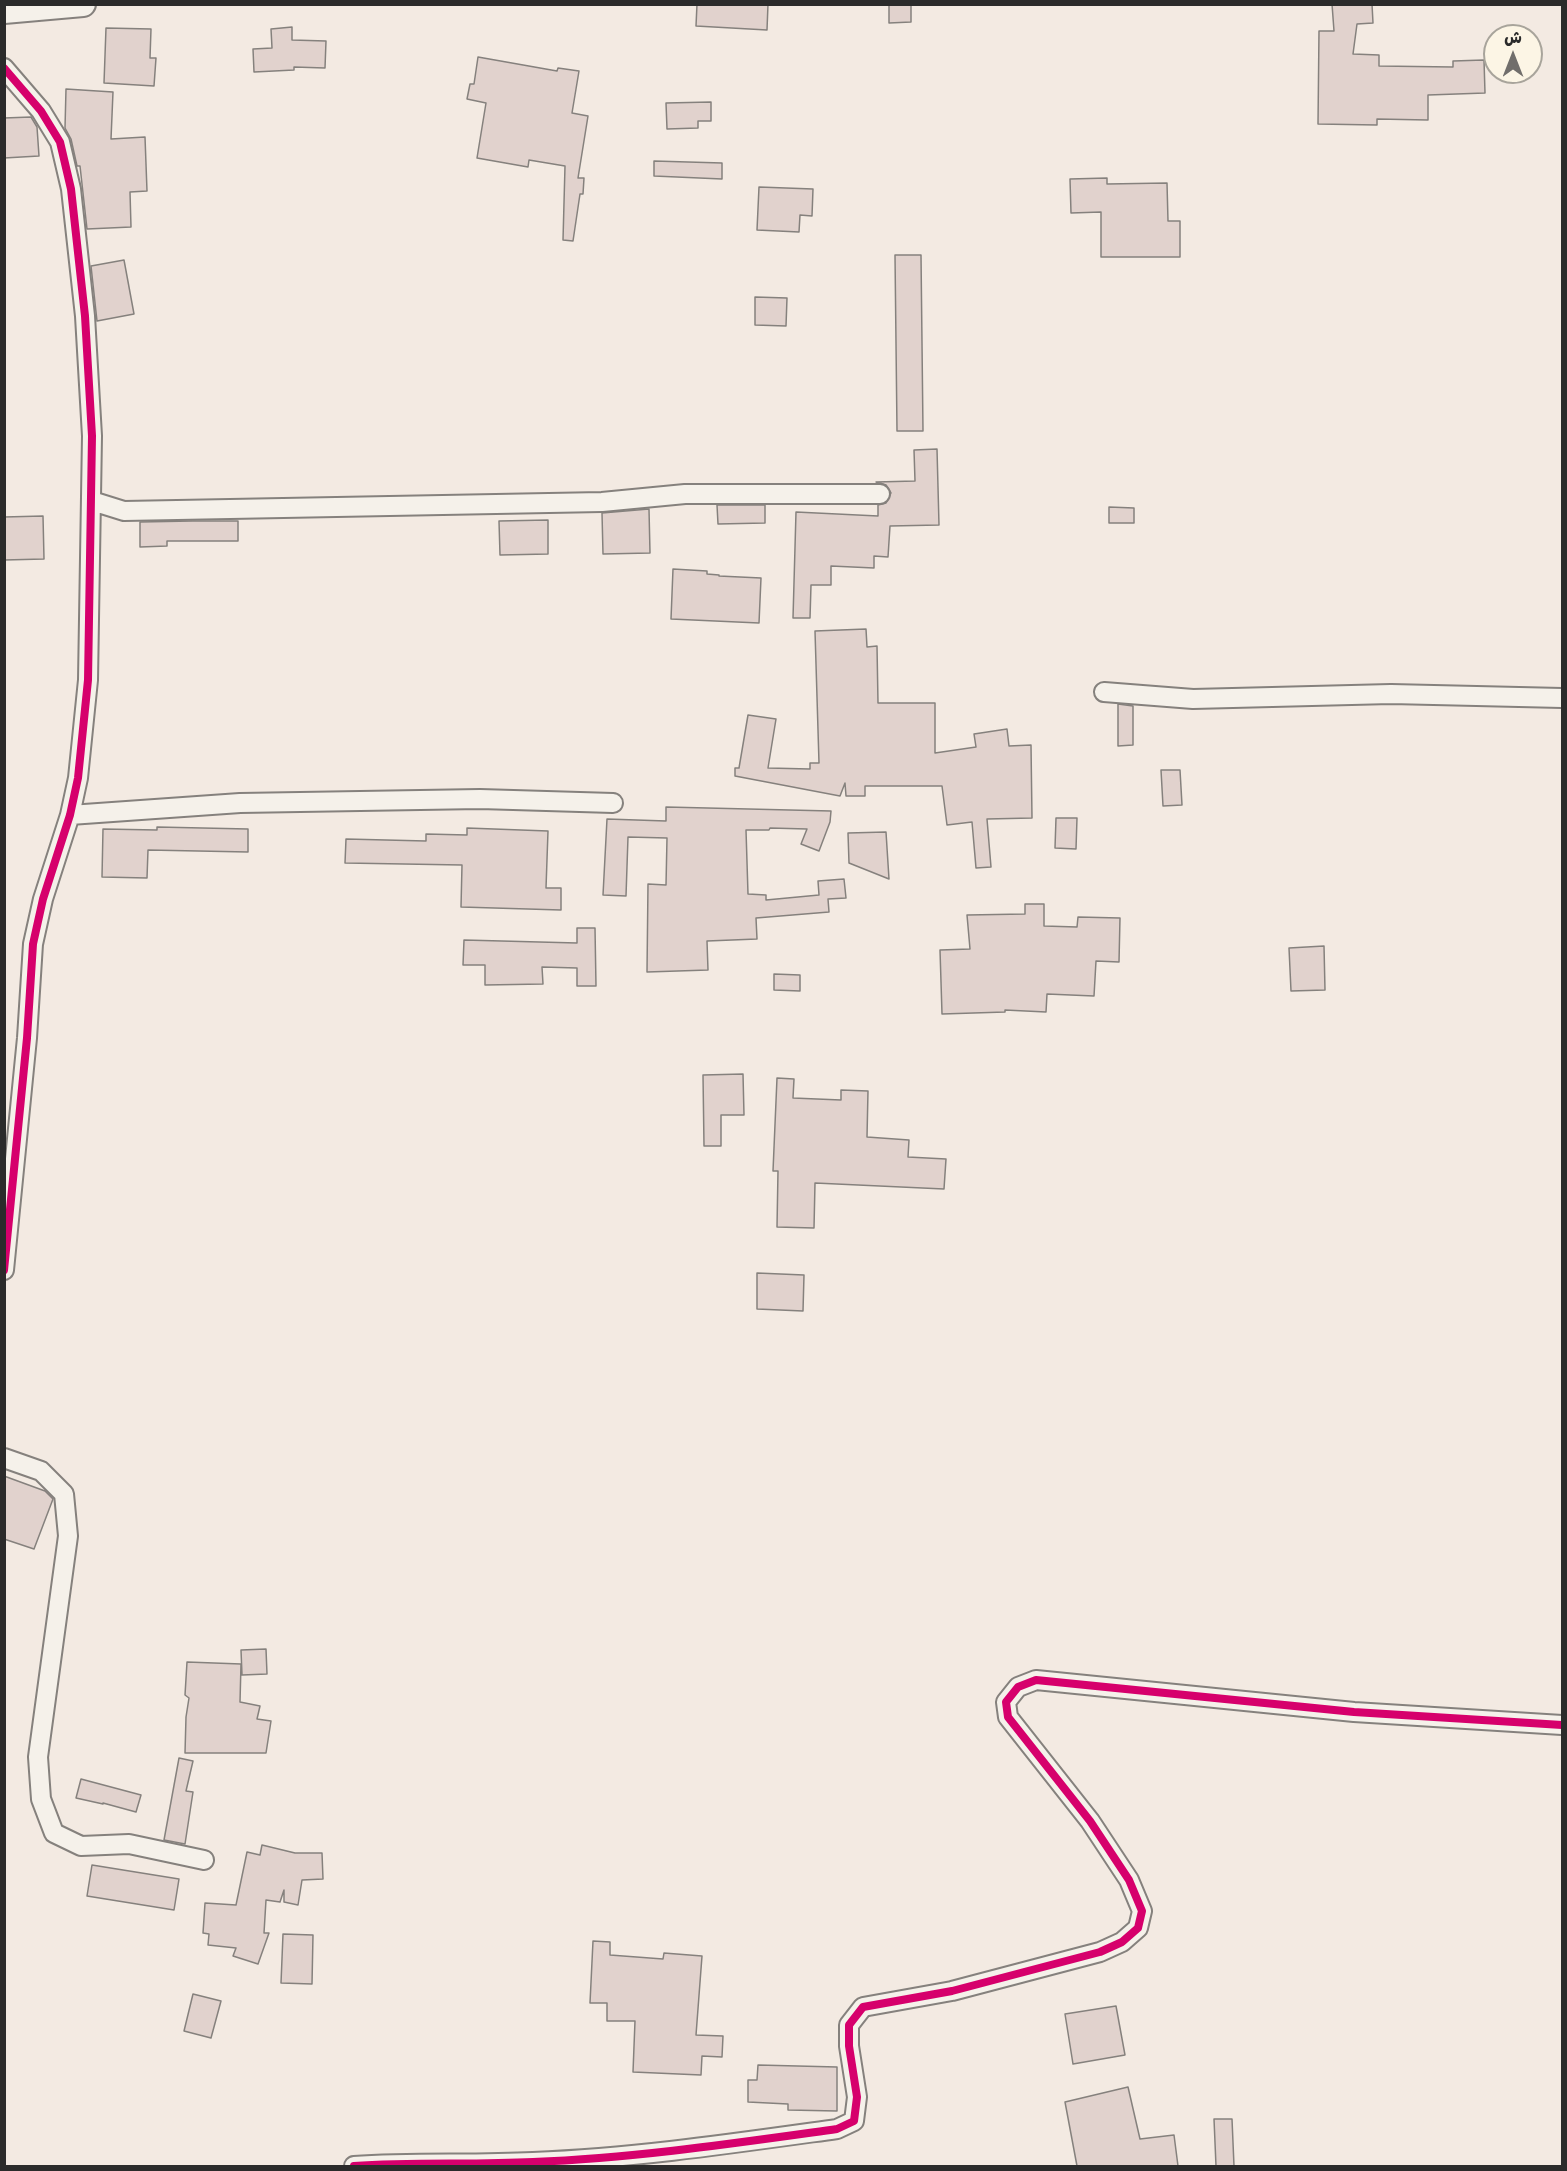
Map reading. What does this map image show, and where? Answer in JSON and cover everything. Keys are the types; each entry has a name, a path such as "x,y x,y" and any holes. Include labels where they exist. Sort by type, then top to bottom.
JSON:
{"main road":[{"path":"4,11 83,4"}],"street":[{"path":"4,68 41,111 60,142 71,189 85,316 92,436 88,680 78,778 70,814 43,899 33,944 27,1038 4,1270"},
{"path":"92,501 124,511 602,502 685,494 880,494"},
{"path":"1104,692 1193,699 1390,694 1563,698"},
{"path":"70,814 240,803 480,799 613,803"},
{"path":"4,1458 41,1471 64,1494 68,1536 38,1757 41,1799 54,1833 81,1846 129,1845 204,1860"},
{"path":"354,2166 534,2162 627,2155 837,2129 854,2121 857,2097 849,2046 849,2025 863,2007 952,1991 1100,1952 1122,1942 1138,1928 1142,1911 1130,1880 1090,1821 1008,1717 1006,1702 1018,1687 1036,1680 1354,1712 1563,1725"}],"building":[{"path":"697,4 768,4 767,30 696,26"},
{"path":"889,4 911,4 911,22 889,23"},
{"path":"1332,4 1372,4 1373,23 1357,24 1353,54 1379,55 1379,66 1453,67 1453,61 1483,60 1485,93 1428,95 1428,120 1377,119 1377,125 1318,124 1319,31 1334,31"},
{"path":"292,27 292,40 326,41 325,68 294,67 294,70 254,72 253,49 272,48 271,29"},
{"path":"106,28 151,29 150,58 156,58 154,86 104,83"},
{"path":"478,57 557,71 558,68 579,71 572,113 588,116 578,178 584,178 583,194 580,194 573,241 563,240 565,166 529,160 528,167 477,158 486,103 467,99 470,84 474,84"},
{"path":"66,89 113,92 111,139 145,137 147,191 130,192 131,227 87,229 80,166 77,166 71,139 65,128"},
{"path":"711,102 711,121 698,121 698,128 667,129 666,103"},
{"path":"31,117 37,127 39,156 4,158 4,118"},
{"path":"654,161 722,163 722,179 654,176"},
{"path":"1107,178 1107,184 1167,183 1168,221 1180,221 1180,257 1101,257 1101,212 1071,213 1070,179"},
{"path":"759,187 813,189 812,216 800,215 799,232 757,230"},
{"path":"895,255 921,255 923,431 897,431"},
{"path":"124,260 134,314 97,321 91,266"},
{"path":"755,297 787,298 786,326 755,325"},
{"path":"937,449 939,525 890,526 888,557 874,556 874,568 831,566 831,585 811,585 810,618 793,618 796,512 878,516 878,505 886,503 891,493 886,485 876,482 915,481 914,450"},
{"path":"717,505 765,505 765,523 718,524"},
{"path":"1109,507 1134,508 1134,523 1109,523"},
{"path":"649,509 650,553 603,554 602,513"},
{"path":"43,516 44,559 4,560 4,517"},
{"path":"548,520 548,554 500,555 499,521"},
{"path":"238,521 238,541 167,541 167,546 140,547 140,522"},
{"path":"673,569 707,571 707,574 719,576 761,578 759,623 671,619"},
{"path":"866,629 867,647 877,646 878,703 935,703 935,753 976,747 974,734 1007,729 1009,746 1031,745 1032,818 987,819 991,867 976,868 972,822 947,825 942,786 865,786 865,796 846,796 845,783 840,796 735,776 735,768 739,768 748,715 776,719 768,768 810,769 810,763 819,763 815,631"},
{"path":"1118,704 1133,706 1133,745 1118,746"},
{"path":"1161,770 1180,770 1182,805 1163,806"},
{"path":"666,807 831,811 830,822 819,851 801,844 807,829 746,830 748,894 766,895 766,900 819,895 818,881 844,879 846,898 828,899 829,912 756,918 757,939 707,941 708,970 647,972 648,884 666,885 667,838 628,837 626,896 603,895 607,819 666,821"},
{"path":"1056,818 1077,818 1076,849 1055,848"},
{"path":"157,827 248,829 248,852 148,850 147,878 102,877 103,829 157,830"},
{"path":"467,828 548,831 546,888 561,888 561,910 461,907 462,865 345,863 346,839 426,841 426,834 467,835"},
{"path":"886,832 889,879 849,863 848,833"},
{"path":"1025,904 1044,904 1044,926 1077,927 1078,917 1120,918 1119,962 1096,961 1094,996 1047,994 1046,1012 1005,1010 1005,1012 942,1014 940,950 970,949 967,915 1025,914"},
{"path":"577,928 595,928 596,986 577,986 577,968 542,967 543,984 485,985 485,965 463,965 464,940 577,943"},
{"path":"1324,946 1325,990 1291,991 1289,948"},
{"path":"774,974 800,975 800,991 774,990"},
{"path":"743,1074 744,1115 721,1115 721,1146 704,1146 703,1075"},
{"path":"777,1078 794,1079 793,1098 841,1100 841,1090 868,1091 867,1137 909,1140 908,1157 946,1159 944,1189 815,1183 814,1228 777,1227 778,1171 773,1171"},
{"path":"757,1273 804,1275 803,1311 757,1309"},
{"path":"4,1476 45,1491 53,1499 34,1549 4,1539"},
{"path":"266,1649 267,1674 242,1675 241,1650"},
{"path":"187,1662 241,1664 240,1702 260,1706 257,1719 271,1721 266,1753 185,1753 189,1698 185,1695"},
{"path":"179,1758 193,1761 186,1791 193,1792 185,1844 164,1840"},
{"path":"81,1779 141,1795 136,1812 76,1798"},
{"path":"262,1845 295,1853 322,1853 323,1879 302,1880 298,1905 284,1902 284,1890 280,1902 266,1900 264,1933 269,1933 258,1964 233,1956 236,1948 208,1945 209,1934 203,1933 205,1903 236,1905 247,1852 260,1855"},
{"path":"92,1865 179,1879 174,1910 87,1896"},
{"path":"283,1934 313,1935 312,1984 281,1983"},
{"path":"593,1941 610,1942 610,1955 663,1959 664,1953 702,1956 696,2035 723,2036 722,2057 702,2056 701,2075 633,2072 635,2021 607,2021 607,2003 590,2003"},
{"path":"193,1994 221,2001 211,2038 184,2031"},
{"path":"1116,2006 1125,2055 1073,2064 1065,2014"},
{"path":"758,2065 837,2067 837,2111 788,2110 788,2104 748,2102 748,2080 757,2080"},
{"path":"1128,2087 1140,2139 1174,2135 1178,2166 1077,2166 1065,2102"},
{"path":"1214,2119 1232,2119 1234,2166 1216,2166"}],"cycle path":[{"path":"4,68 41,111 60,142 71,189 85,316 92,436 88,680 78,778 70,815 43,899 33,944 27,1038 4,1270"},
{"path":"354,2166 571,2160 685,2149 837,2129 854,2121 857,2097 849,2046 849,2025 863,2007 952,1991 1100,1952 1122,1942 1138,1928 1142,1911 1129,1880 1090,1821 1008,1717 1006,1702 1018,1687 1036,1680 1354,1712 1562,1725"}]}
